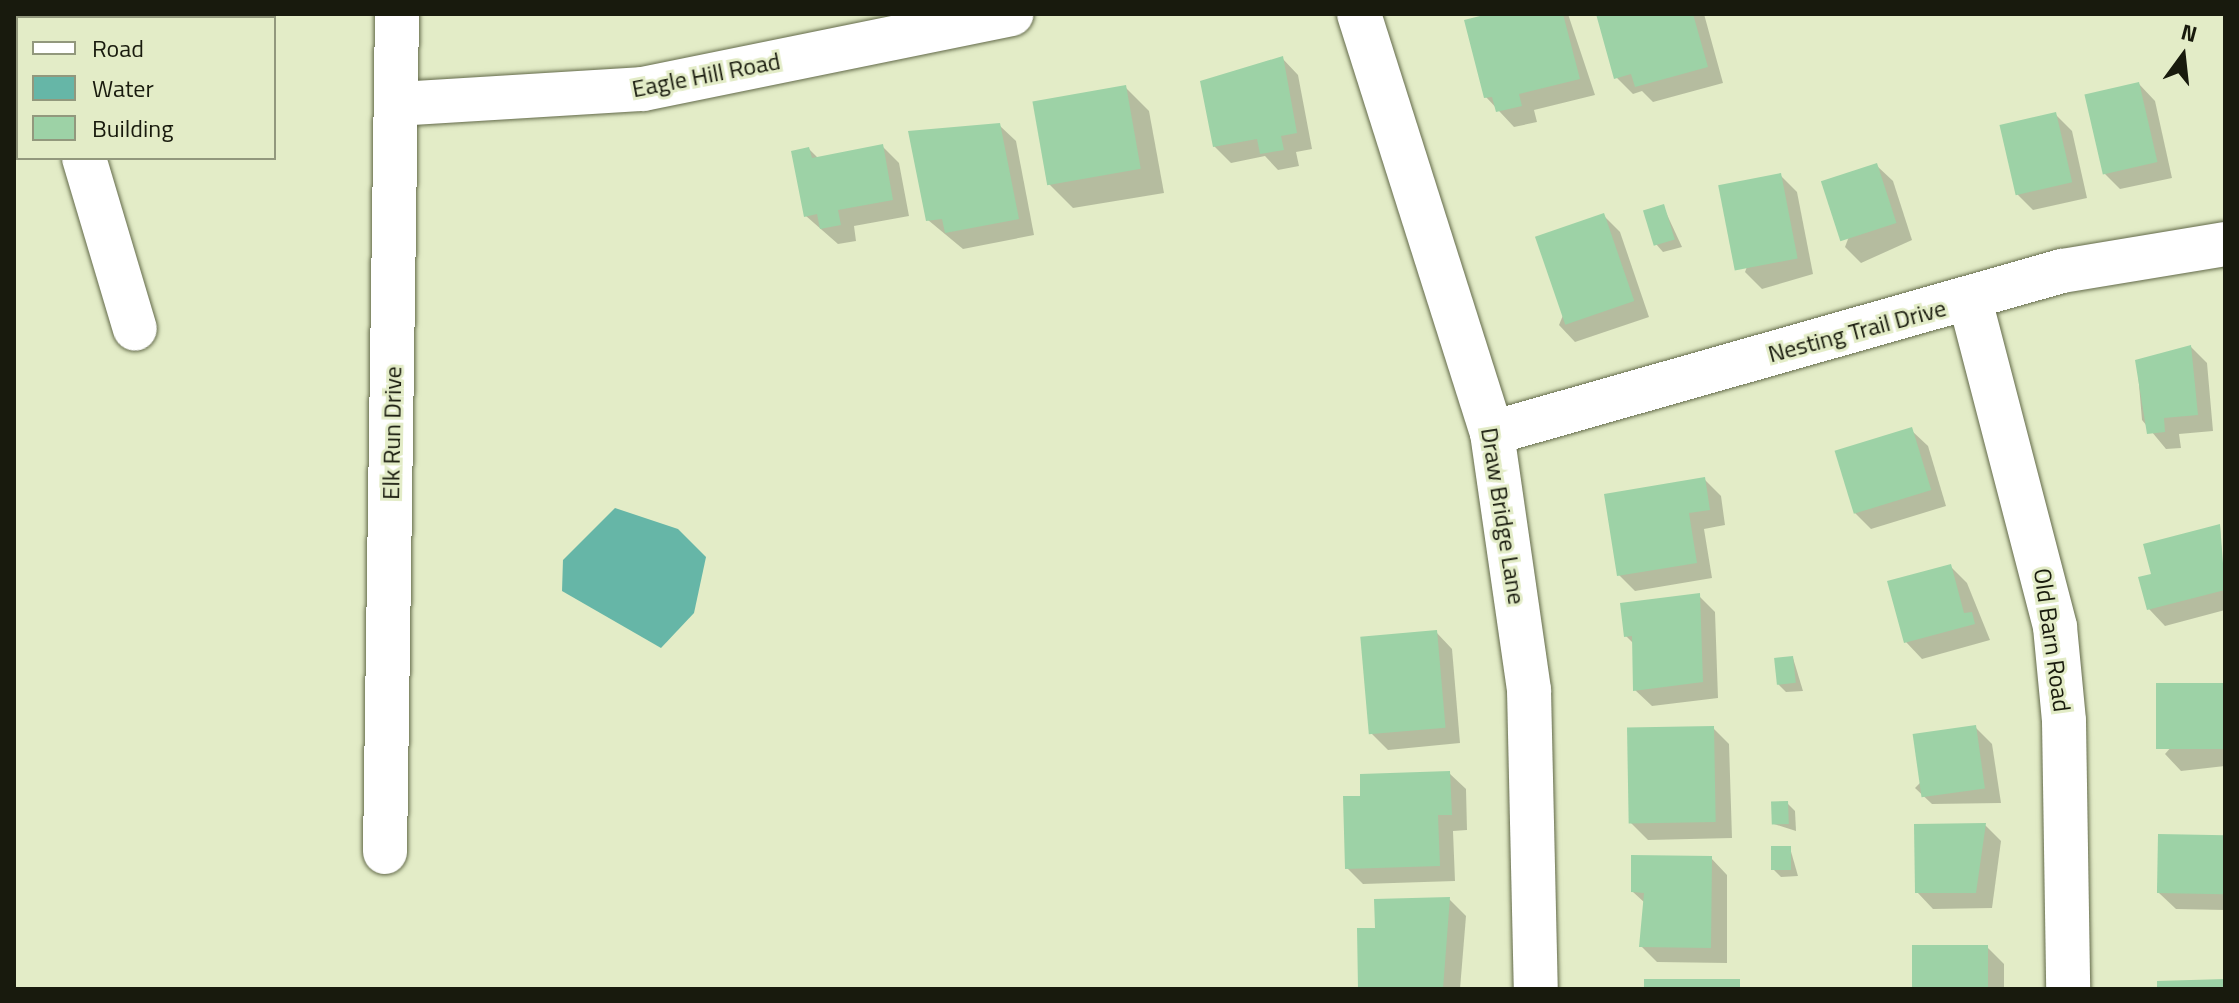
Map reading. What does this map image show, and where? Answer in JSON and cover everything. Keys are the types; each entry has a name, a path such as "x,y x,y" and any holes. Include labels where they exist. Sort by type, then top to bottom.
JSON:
{"street":[{"name":"Elk Run Drive","path":"385,852 397,14"},
{"name":"Eagle Hill Road","path":"397,104 643,89 1011,14"},
{"name":"Draw Bridge Lane","path":"1359,14 1492,433 1529,690 1536,989"},
{"path":"85,160 135,329"},
{"name":"Nesting Trail Drive","path":"1492,433 2113,259 2225,244"},
{"name":"Old Barn Road","path":"1970,300 2055,627 2064,721 2068,989"}],"water":[{"path":"615,508 678,529 706,557 694,613 661,648 562,591 563,560"}],"building":[{"path":"1488,14 1563,14 1580,79 1519,94 1522,106 1496,112 1492,97 1484,98 1464,20"},
{"path":"1596,14 1693,14 1708,67 1635,87 1631,74 1614,79"},
{"path":"1283,56 1297,133 1281,136 1284,150 1260,154 1257,139 1213,147 1200,81"},
{"path":"2139,82 2157,162 2103,174 2084,95"},
{"path":"1126,85 1141,169 1047,185 1032,101"},
{"path":"2056,112 2072,182 2016,195 1999,125"},
{"path":"1000,123 1019,219 945,233 942,219 926,221 908,131"},
{"path":"883,144 893,200 838,210 841,225 820,229 817,214 804,217 791,151 809,147 812,158"},
{"path":"1877,163 1896,223 1840,241 1821,181"},
{"path":"1781,173 1798,258 1735,271 1718,185"},
{"path":"1664,204 1675,239 1654,246 1643,210"},
{"path":"1604,213 1634,301 1565,325 1535,237"},
{"path":"2191,345 2198,415 2164,418 2165,432 2147,434 2135,360"},
{"path":"1912,427 1931,490 1854,514 1835,451"},
{"path":"1705,477 1710,510 1689,513 1697,563 1617,576 1604,494"},
{"path":"2220,524 2225,590 2147,610 2138,577 2151,574 2143,544"},
{"path":"1951,564 1964,613 1972,612 1975,624 1904,643 1887,581"},
{"path":"1700,593 1703,682 1633,691 1632,636 1624,637 1620,603"},
{"path":"1437,630 1446,728 1369,734 1360,637"},
{"path":"1793,656 1796,683 1777,685 1774,658"},
{"path":"2156,683 2225,683 2225,749 2156,749"},
{"path":"1976,725 1985,788 1922,797 1913,734"},
{"path":"1714,726 1716,822 1629,824 1627,728"},
{"path":"1450,771 1452,815 1438,815 1440,866 1345,869 1343,796 1360,796 1360,774"},
{"path":"1788,801 1789,824 1772,825 1771,802"},
{"path":"1986,823 1976,893 1915,893 1914,824"},
{"path":"2158,834 2225,835 2224,894 2157,893"},
{"path":"1771,846 1791,846 1791,870 1771,870"},
{"path":"1631,855 1712,856 1711,948 1639,947 1644,893 1631,892"},
{"path":"1450,897 1443,989 1358,989 1357,928 1375,928 1374,899"},
{"path":"1912,945 1988,945 1988,988 1912,988"},
{"path":"1644,979 1740,979 1740,989 1644,989"},
{"path":"2225,979 2225,989 2157,989 2157,981"}]}
